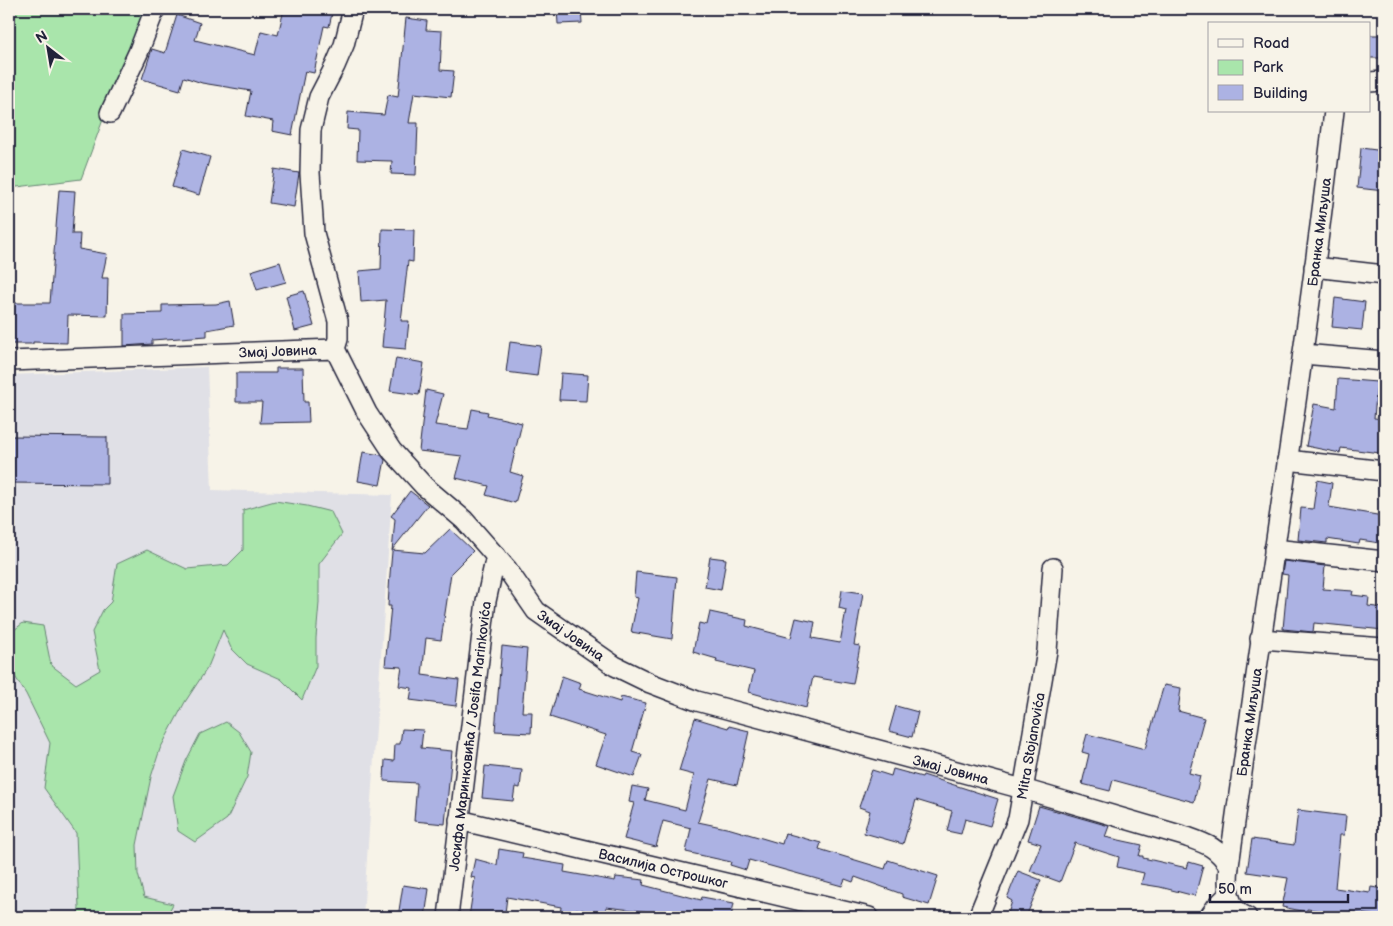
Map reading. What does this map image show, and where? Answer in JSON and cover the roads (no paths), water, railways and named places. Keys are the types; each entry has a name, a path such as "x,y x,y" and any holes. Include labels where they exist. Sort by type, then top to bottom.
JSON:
{"street":[{"path":"110,113 138,53 155,9"},
{"path":"336,349 338,321 314,233 310,173 311,130 319,97 336,66 344,45 353,9"},
{"path":"1370,82 1384,81"},
{"name":"Бранка Миљуша","path":"1229,894 1227,883 1229,866 1260,639 1303,354 1334,112"},
{"path":"1314,267 1384,275"},
{"name":"Змај Јовина","path":"9,361 336,349 367,413 392,451 424,486 464,520 496,556 536,611 615,666 650,683 697,701 1023,789 1209,845 1222,854 1229,866"},
{"path":"1303,354 1384,362"},
{"path":"1287,460 1384,471"},
{"path":"1274,549 1384,561"},
{"name":"Јосифа Маринковића / Josifa Marinkovića","path":"448,917 458,820 486,601 496,556"},
{"name":"Mitra Stojanovića","path":"978,917 1018,819 1047,651 1052,568"},
{"path":"1260,639 1384,648"},
{"name":"Василија Острошког","path":"458,820 869,917"},
{"path":"1209,917 1229,894 1235,908 1247,917"}]}
